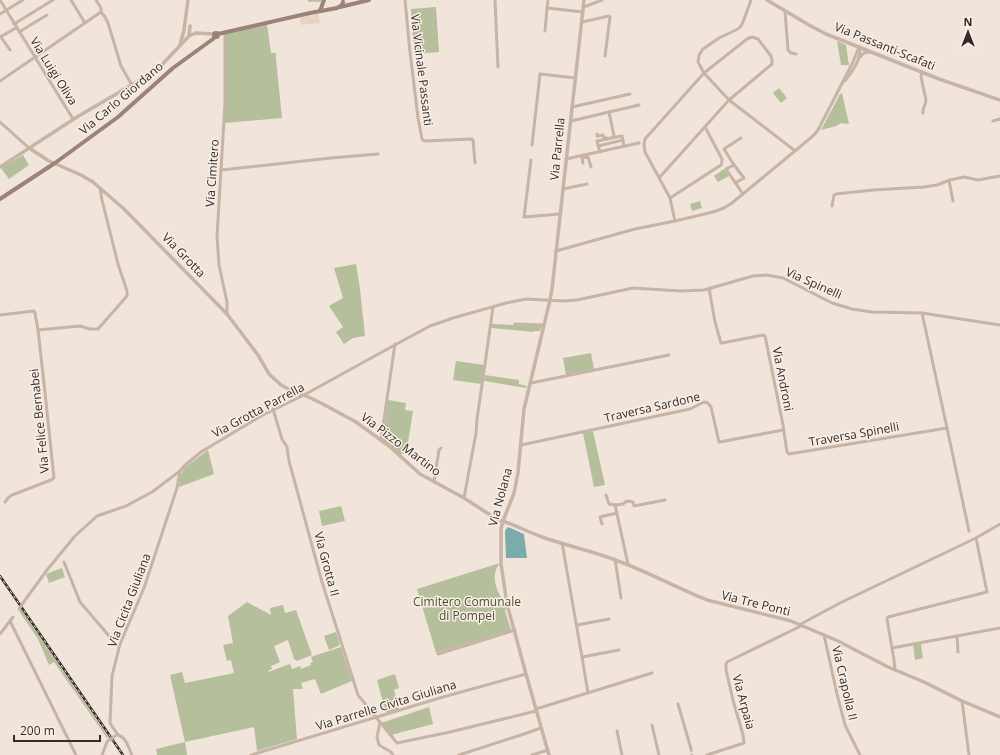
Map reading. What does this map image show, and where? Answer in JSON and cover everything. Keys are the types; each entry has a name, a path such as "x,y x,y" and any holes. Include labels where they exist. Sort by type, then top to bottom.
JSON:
{"main road":[{"path":"215,35 369,0"},
{"path":"337,8 342,5 342,1 355,3"},
{"path":"322,2 325,8 331,9"},
{"path":"320,11 322,2"},
{"name":"Via Carlo Giordano","path":"0,199 55,163 118,116 173,68 213,39 215,35"}],"street":[{"name":"Via Luigi Oliva","path":"0,0 73,119"},
{"path":"0,14 23,0"},
{"path":"10,50 0,37 52,0"},
{"path":"71,0 85,23"},
{"path":"96,0 108,23 121,66 132,84"},
{"path":"179,46 184,30 188,0"},
{"path":"309,0 322,2"},
{"name":"Via Vicinale Passanti","path":"405,0 418,118 422,139 424,141 472,139 475,163"},
{"path":"496,0 498,67"},
{"path":"545,31 548,0"},
{"name":"Via Parrella","path":"550,300 584,0"},
{"path":"584,7 602,0"},
{"path":"751,0 741,26 703,49 699,55 698,62 704,73 729,100 794,150"},
{"name":"Via Passanti-Scafati","path":"767,0 822,32 954,85 1000,100"},
{"path":"547,8 583,12"},
{"path":"785,10 788,50 790,53 796,54"},
{"path":"0,80 101,12"},
{"name":"Via Luigi Oliva","path":"19,32 47,15"},
{"path":"582,22 610,17 605,56"},
{"path":"186,18 196,33"},
{"path":"189,36 190,26"},
{"path":"184,30 189,36"},
{"name":"Via Cimitero","path":"225,32 225,104 217,236 219,265 227,302 227,314"},
{"path":"0,167 73,119 157,70 189,36 196,33 215,35"},
{"path":"659,178 729,100 772,64 771,56 758,39 748,38 704,73 645,139 645,152 659,178 670,198 675,221"},
{"path":"842,84 855,68 860,52 859,47"},
{"path":"556,251 635,229 713,212 732,203 794,150 813,136 818,130 853,62 859,47"},
{"path":"858,59 864,53 871,52"},
{"path":"922,72 921,77 926,103 923,108 923,113"},
{"path":"532,145 540,74 576,78"},
{"path":"572,107 630,94"},
{"path":"571,121 639,105"},
{"path":"597,134 597,136 603,135 604,138 614,136 609,112"},
{"path":"993,121 1000,119"},
{"path":"0,122 29,148"},
{"path":"670,198 722,164 722,159 705,126"},
{"path":"736,183 744,178 724,149 741,138"},
{"path":"600,152 598,146 623,140 624,146"},
{"path":"566,159 639,143"},
{"name":"Via Grotta","path":"29,148 49,161 93,182 124,209 227,314 273,378 280,385 298,394 304,395"},
{"path":"221,170 378,154"},
{"path":"582,163 582,158 588,156 591,167"},
{"path":"531,160 524,217 560,214"},
{"path":"734,165 726,169 743,194"},
{"path":"832,206 833,197 836,194 924,187 937,185 949,180 964,177 978,180 1000,176"},
{"path":"949,180 953,201"},
{"path":"563,189 587,184"},
{"path":"0,315 34,311 38,330 80,326 90,329 98,329 127,296 127,291 118,264 100,188"},
{"name":"Via Spinelli","path":"550,300 582,300 633,288 681,291 704,290 754,276 767,275 783,278 832,303 852,309 872,312 922,312 1000,325"},
{"name":"Via Androni","path":"710,288 715,322 721,343 763,335 765,336 783,430"},
{"name":"Via Grotta Parrella","path":"19,609 47,570 75,536 97,516 126,506 152,492 180,471 201,452 240,428 430,326 493,307 526,299 550,300"},
{"name":"Via Nolana","path":"549,755 508,604 501,564 501,529 514,493 518,474 524,410 550,300"},
{"path":"464,498 476,433 493,307"},
{"path":"922,312 969,531"},
{"path":"515,324 544,325"},
{"name":"Via Felice Bernabei","path":"5,502 12,495 54,478 38,330"},
{"path":"381,440 395,344"},
{"path":"531,383 669,355"},
{"name":"Via Pizzo Martino","path":"304,395 356,422 381,440 420,474 464,498 494,518 503,521"},
{"name":"Traversa Sardone","path":"521,446 690,409 704,402 708,403 711,407 718,441 720,442 783,430"},
{"name":"Via Grotta II","path":"273,409 282,439 287,447 289,461 322,582 358,695 397,743 450,732 536,710"},
{"name":"Traversa Spinelli","path":"783,430 787,452 788,454 791,454 947,428"},
{"path":"434,482 440,448"},
{"name":"Via Cicita Giuliana","path":"116,736 110,723 112,679 119,647 144,588 177,488 180,471"},
{"path":"606,495 609,504 615,505 623,504 627,501 633,502 634,506 665,500"},
{"path":"615,505 628,564"},
{"path":"602,524 600,517 617,513"},
{"name":"Via Tre Ponti","path":"503,521 543,537 628,564 707,600 791,621 848,646 888,667 924,682 962,701 1000,717"},
{"path":"800,625 840,603 976,538 1000,524"},
{"path":"895,670 887,619 889,616 988,592 976,538"},
{"path":"562,543 588,693"},
{"path":"615,559 621,598"},
{"path":"64,562 80,602 119,647"},
{"path":"0,634 11,619 76,755"},
{"path":"577,625 609,619"},
{"name":"Via Arpaia","path":"707,755 744,743 726,670 727,662 800,625"},
{"path":"892,648 1000,628"},
{"path":"438,654 515,630"},
{"name":"Via Crapolla II","path":"824,635 845,725 860,755"},
{"path":"957,636 958,652"},
{"path":"582,657 619,650"},
{"path":"536,710 652,673"},
{"name":"Via Parrelle Civita Giuliana","path":"251,755 526,674"},
{"path":"962,701 969,755"},
{"path":"678,704 691,749"},
{"path":"380,722 377,737 380,745 393,755"},
{"path":"652,725 659,755"},
{"path":"459,755 541,728"},
{"path":"617,731 622,755"},
{"path":"102,755 107,742 116,736 123,737 126,740 132,755"},
{"path":"532,755 548,750"}],"green space":[{"path":"436,7 439,52 414,54 411,9"},
{"path":"267,24 271,53 276,53 282,118 225,123 226,33"},
{"path":"837,41 846,45 849,65 841,65"},
{"path":"779,88 787,98 781,103 773,93"},
{"path":"842,93 849,124 841,123 821,130 840,94"},
{"path":"23,155 29,165 9,179 1,168"},
{"path":"724,169 729,176 718,182 714,176"},
{"path":"700,201 702,208 692,211 690,204"},
{"path":"356,264 365,336 353,338 344,344 336,332 343,327 329,306 343,298 334,268"},
{"path":"491,324 542,326 540,331 534,332 491,328"},
{"path":"591,353 594,369 566,375 563,358"},
{"path":"456,361 484,365 481,384 453,380"},
{"path":"485,375 519,380 519,384 527,386 526,388 484,381"},
{"path":"388,400 406,403 405,410 413,411 406,455 402,453 401,456 383,440"},
{"path":"593,431 605,485 594,487 583,433"},
{"path":"208,450 214,474 179,487 180,477 184,468"},
{"path":"341,506 345,521 322,526 319,511"},
{"name":"Cimitero Comunale di Pompei","path":"500,563 495,574 495,579 497,590 507,605 505,611 511,630 436,653 417,589"},
{"path":"62,568 65,577 49,583 46,574"},
{"path":"247,602 271,615 270,608 283,605 285,613 296,610 312,655 297,661 294,659 288,640 274,646 280,662 271,666 272,669 268,672 290,664 292,669 300,666 301,669 311,665 310,663 313,662 311,657 341,647 352,681 321,694 315,679 301,683 303,689 293,689 297,739 257,751 254,727 185,742 170,675 182,672 185,683 234,673 231,660 227,661 223,645 233,643 228,616"},
{"path":"21,609 109,738 107,738 54,662 49,665 38,639 19,611"},
{"path":"336,632 340,645 329,650 324,636"},
{"path":"921,644 923,658 915,660 913,645"},
{"path":"395,674 399,688 394,690 399,709 386,713 377,680"},
{"path":"429,707 433,724 391,735 381,723"},
{"path":"185,742 187,755 157,755 156,749"}],"shaded area":[{"path":"318,13 320,23 301,25 300,17"}],"water":[{"path":"508,527 524,534 527,558 506,558 505,531"}],"tunnel":[{"path":"691,749 692,755"}],"railway":[{"path":"0,576 123,755"}]}
